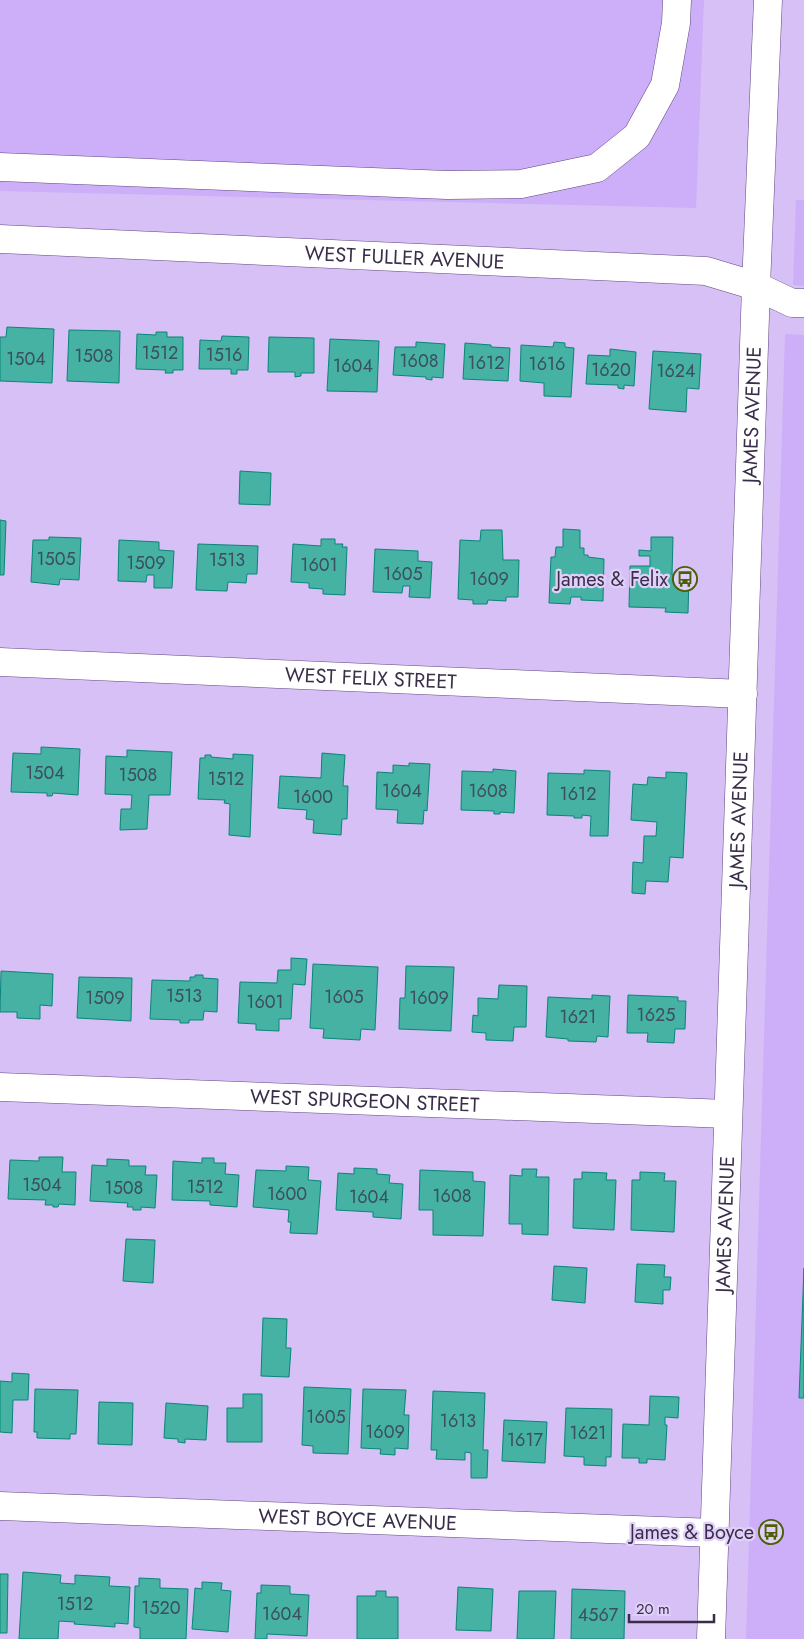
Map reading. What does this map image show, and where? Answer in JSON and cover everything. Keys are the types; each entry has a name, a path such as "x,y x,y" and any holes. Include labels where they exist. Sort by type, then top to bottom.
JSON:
{"street":[{"path":"0,167 447,185 521,184 597,168 637,136 666,85 676,23 677,0"},
{"name":"JAMES AVENUE","path":"711,1639 756,286 768,0"},
{"name":"WEST FULLER AVENUE","path":"0,239 706,271 756,286 792,303 804,303"},
{"name":"WEST FELIX STREET","path":"0,662 743,694"},
{"name":"WEST SPURGEON STREET","path":"0,1087 728,1114"},
{"name":"WEST BOYCE AVENUE","path":"0,1506 715,1532"}],"shaded area":[{"path":"0,0 704,0 696,208 0,191"},
{"path":"796,200 804,200 804,286 793,285"},
{"path":"785,334 804,335 804,1639 746,1639"}],"building":[{"path":"7,327 54,329 52,383 0,381 0,337 6,337"},
{"path":"69,330 120,331 119,383 67,381"},
{"path":"156,332 167,332 167,337 183,337 183,370 173,370 173,373 165,373 166,370 136,369 137,334 156,335"},
{"path":"222,336 249,337 248,370 237,370 237,374 231,374 231,369 199,369 200,340 221,341"},
{"path":"269,337 314,338 314,373 301,373 301,376 295,377 295,372 268,372"},
{"path":"330,339 379,341 377,392 327,391"},
{"path":"416,342 445,344 443,378 432,377 432,380 426,379 426,377 393,375 395,347 416,347"},
{"path":"554,342 565,343 565,347 574,348 571,397 544,396 544,383 520,381 521,345 553,347"},
{"path":"465,343 510,348 508,381 463,379"},
{"path":"610,349 636,352 634,386 624,385 624,389 618,388 618,385 586,384 588,355 610,356"},
{"path":"653,351 701,354 699,389 687,388 686,412 649,409"},
{"path":"240,471 271,473 270,505 239,504"},
{"path":"0,520 6,521 4,575 0,575"},
{"path":"563,529 580,530 580,548 584,548 584,555 604,559 603,601 581,600 581,597 571,597 570,604 549,603 551,557 555,557 556,547 563,547"},
{"path":"481,530 502,530 503,560 519,560 518,597 506,597 506,601 488,600 487,604 473,604 473,600 458,599 460,540 480,541"},
{"path":"49,537 81,538 79,580 60,579 59,585 31,582 33,540 49,540"},
{"path":"651,537 673,537 672,575 689,576 688,613 665,612 666,608 629,607 630,566 650,566 650,556 639,556 639,550 651,551"},
{"path":"321,539 335,539 335,544 343,544 342,547 347,547 345,595 323,594 323,589 309,588 309,583 291,582 293,544 321,546"},
{"path":"119,540 159,542 159,550 174,551 172,588 154,588 154,575 147,575 146,582 118,581"},
{"path":"198,544 258,546 257,574 247,574 246,583 228,582 227,591 196,590"},
{"path":"375,549 418,551 418,561 432,562 430,598 409,597 410,586 403,586 402,593 373,592"},
{"path":"41,747 80,749 78,795 53,793 52,796 47,796 47,793 11,792 13,753 41,754"},
{"path":"127,750 172,752 170,795 149,795 147,829 120,830 121,809 131,809 132,795 105,794 106,756 127,757"},
{"path":"322,753 345,755 343,786 348,786 347,819 342,819 341,835 313,833 314,820 306,819 307,810 278,808 280,776 321,778"},
{"path":"233,754 253,755 250,837 229,835 230,804 224,803 225,800 198,799 200,758 205,758 205,755 211,755 211,757 233,759"},
{"path":"409,763 430,764 427,811 424,810 423,824 397,823 398,810 376,809 377,772 393,773 393,765 409,766"},
{"path":"493,769 516,771 514,813 500,812 500,814 494,814 494,811 461,810 462,771 493,772"},
{"path":"584,770 610,771 608,836 590,836 591,816 582,815 582,818 574,818 574,816 547,815 548,773 584,774"},
{"path":"666,772 687,773 683,858 670,857 668,882 646,881 645,894 632,893 633,862 643,863 644,836 656,836 657,822 631,820 633,784 647,785 648,777 666,778"},
{"path":"291,958 307,959 305,985 293,984 291,1019 279,1019 279,1031 256,1030 256,1024 238,1023 240,982 277,983 278,970 291,970"},
{"path":"313,964 378,967 375,1030 361,1029 360,1040 323,1038 324,1029 310,1028"},
{"path":"406,966 454,967 451,1031 399,1029 400,998 405,998"},
{"path":"1,971 53,974 52,1006 40,1005 40,1019 17,1018 17,1012 0,1012"},
{"path":"195,975 203,975 203,978 218,979 217,1012 204,1011 203,1020 189,1020 189,1023 180,1023 180,1020 150,1019 152,980 190,981 190,977 195,977"},
{"path":"79,977 132,978 131,1021 77,1018"},
{"path":"499,985 527,986 526,1027 514,1027 513,1041 486,1040 486,1033 472,1032 473,1015 478,1016 478,998 498,999"},
{"path":"592,995 610,996 608,1037 597,1036 596,1042 568,1041 568,1039 546,1037 548,997 592,999"},
{"path":"628,995 678,997 678,1001 686,1001 685,1029 675,1029 674,1043 647,1042 648,1033 627,1033"},
{"path":"39,1157 63,1157 62,1172 76,1172 75,1205 59,1204 58,1207 53,1207 53,1205 45,1205 46,1200 8,1199 10,1160 39,1161"},
{"path":"202,1158 214,1158 214,1163 226,1163 225,1174 239,1175 237,1207 210,1205 210,1201 172,1200 173,1161 202,1163"},
{"path":"107,1159 129,1160 129,1166 146,1166 145,1175 157,1175 155,1208 141,1207 141,1210 133,1210 133,1207 127,1207 128,1203 90,1201 92,1165 107,1166"},
{"path":"286,1166 309,1167 308,1180 321,1181 317,1234 290,1233 291,1222 288,1222 289,1210 253,1207 256,1170 286,1171"},
{"path":"354,1168 377,1169 377,1174 390,1175 389,1183 403,1184 401,1219 373,1217 373,1212 336,1210 338,1173 354,1174"},
{"path":"522,1169 537,1169 536,1177 549,1177 548,1235 522,1234 522,1224 509,1224 510,1175 522,1176"},
{"path":"420,1170 473,1172 473,1181 485,1182 483,1236 433,1235 433,1210 419,1210"},
{"path":"582,1172 607,1173 606,1180 616,1180 614,1230 573,1228 574,1179 582,1179"},
{"path":"640,1172 665,1173 664,1181 676,1181 674,1232 631,1230 632,1180 640,1180"},
{"path":"126,1239 155,1240 153,1283 123,1281"},
{"path":"637,1264 665,1265 664,1277 671,1277 670,1290 663,1290 663,1304 635,1302"},
{"path":"554,1266 587,1268 585,1303 552,1300"},
{"path":"804,1268 804,1398 799,1398"},
{"path":"263,1318 287,1319 286,1348 291,1348 289,1377 261,1376"},
{"path":"12,1373 29,1374 28,1400 13,1400 12,1433 0,1432 0,1381 12,1382"},
{"path":"304,1387 351,1389 348,1454 313,1453 313,1446 302,1445"},
{"path":"35,1389 78,1390 76,1434 70,1434 70,1439 37,1438 37,1432 34,1432"},
{"path":"363,1389 406,1390 404,1415 409,1415 408,1449 395,1448 395,1455 380,1454 381,1449 361,1448"},
{"path":"433,1391 485,1393 483,1450 488,1450 487,1478 471,1478 471,1453 465,1452 465,1460 436,1459 437,1450 431,1450"},
{"path":"243,1394 262,1394 262,1442 227,1442 227,1408 243,1408"},
{"path":"650,1396 679,1397 678,1418 665,1417 665,1425 667,1425 665,1460 647,1459 647,1463 639,1463 639,1458 622,1458 623,1424 649,1425"},
{"path":"99,1402 133,1403 132,1445 98,1444"},
{"path":"166,1403 208,1406 206,1440 185,1439 185,1443 178,1442 178,1439 164,1438"},
{"path":"566,1408 612,1409 611,1457 606,1457 606,1466 584,1465 584,1457 564,1456"},
{"path":"504,1420 547,1422 545,1463 502,1461"},
{"path":"23,1572 61,1575 60,1583 75,1584 75,1575 110,1577 109,1586 130,1587 128,1624 115,1623 115,1627 59,1621 58,1639 19,1639"},
{"path":"0,1574 8,1574 7,1633 0,1633"},
{"path":"139,1578 160,1579 160,1588 188,1589 186,1639 140,1639 140,1628 134,1627 135,1586 139,1586"},
{"path":"202,1582 222,1583 221,1590 231,1591 228,1632 192,1629 195,1588 202,1589"},
{"path":"261,1585 290,1586 290,1594 309,1595 307,1636 267,1634 267,1639 255,1639 257,1593 261,1593"},
{"path":"458,1587 493,1589 491,1631 456,1630"},
{"path":"572,1589 625,1591 624,1639 571,1639"},
{"path":"376,1591 386,1591 386,1597 398,1597 398,1639 357,1639 357,1596 376,1596"},
{"path":"519,1591 556,1591 554,1639 517,1639"}],"place":[{"name":"James & Felix","path":"685,579"},
{"name":"James & Boyce","path":"771,1532"}]}
